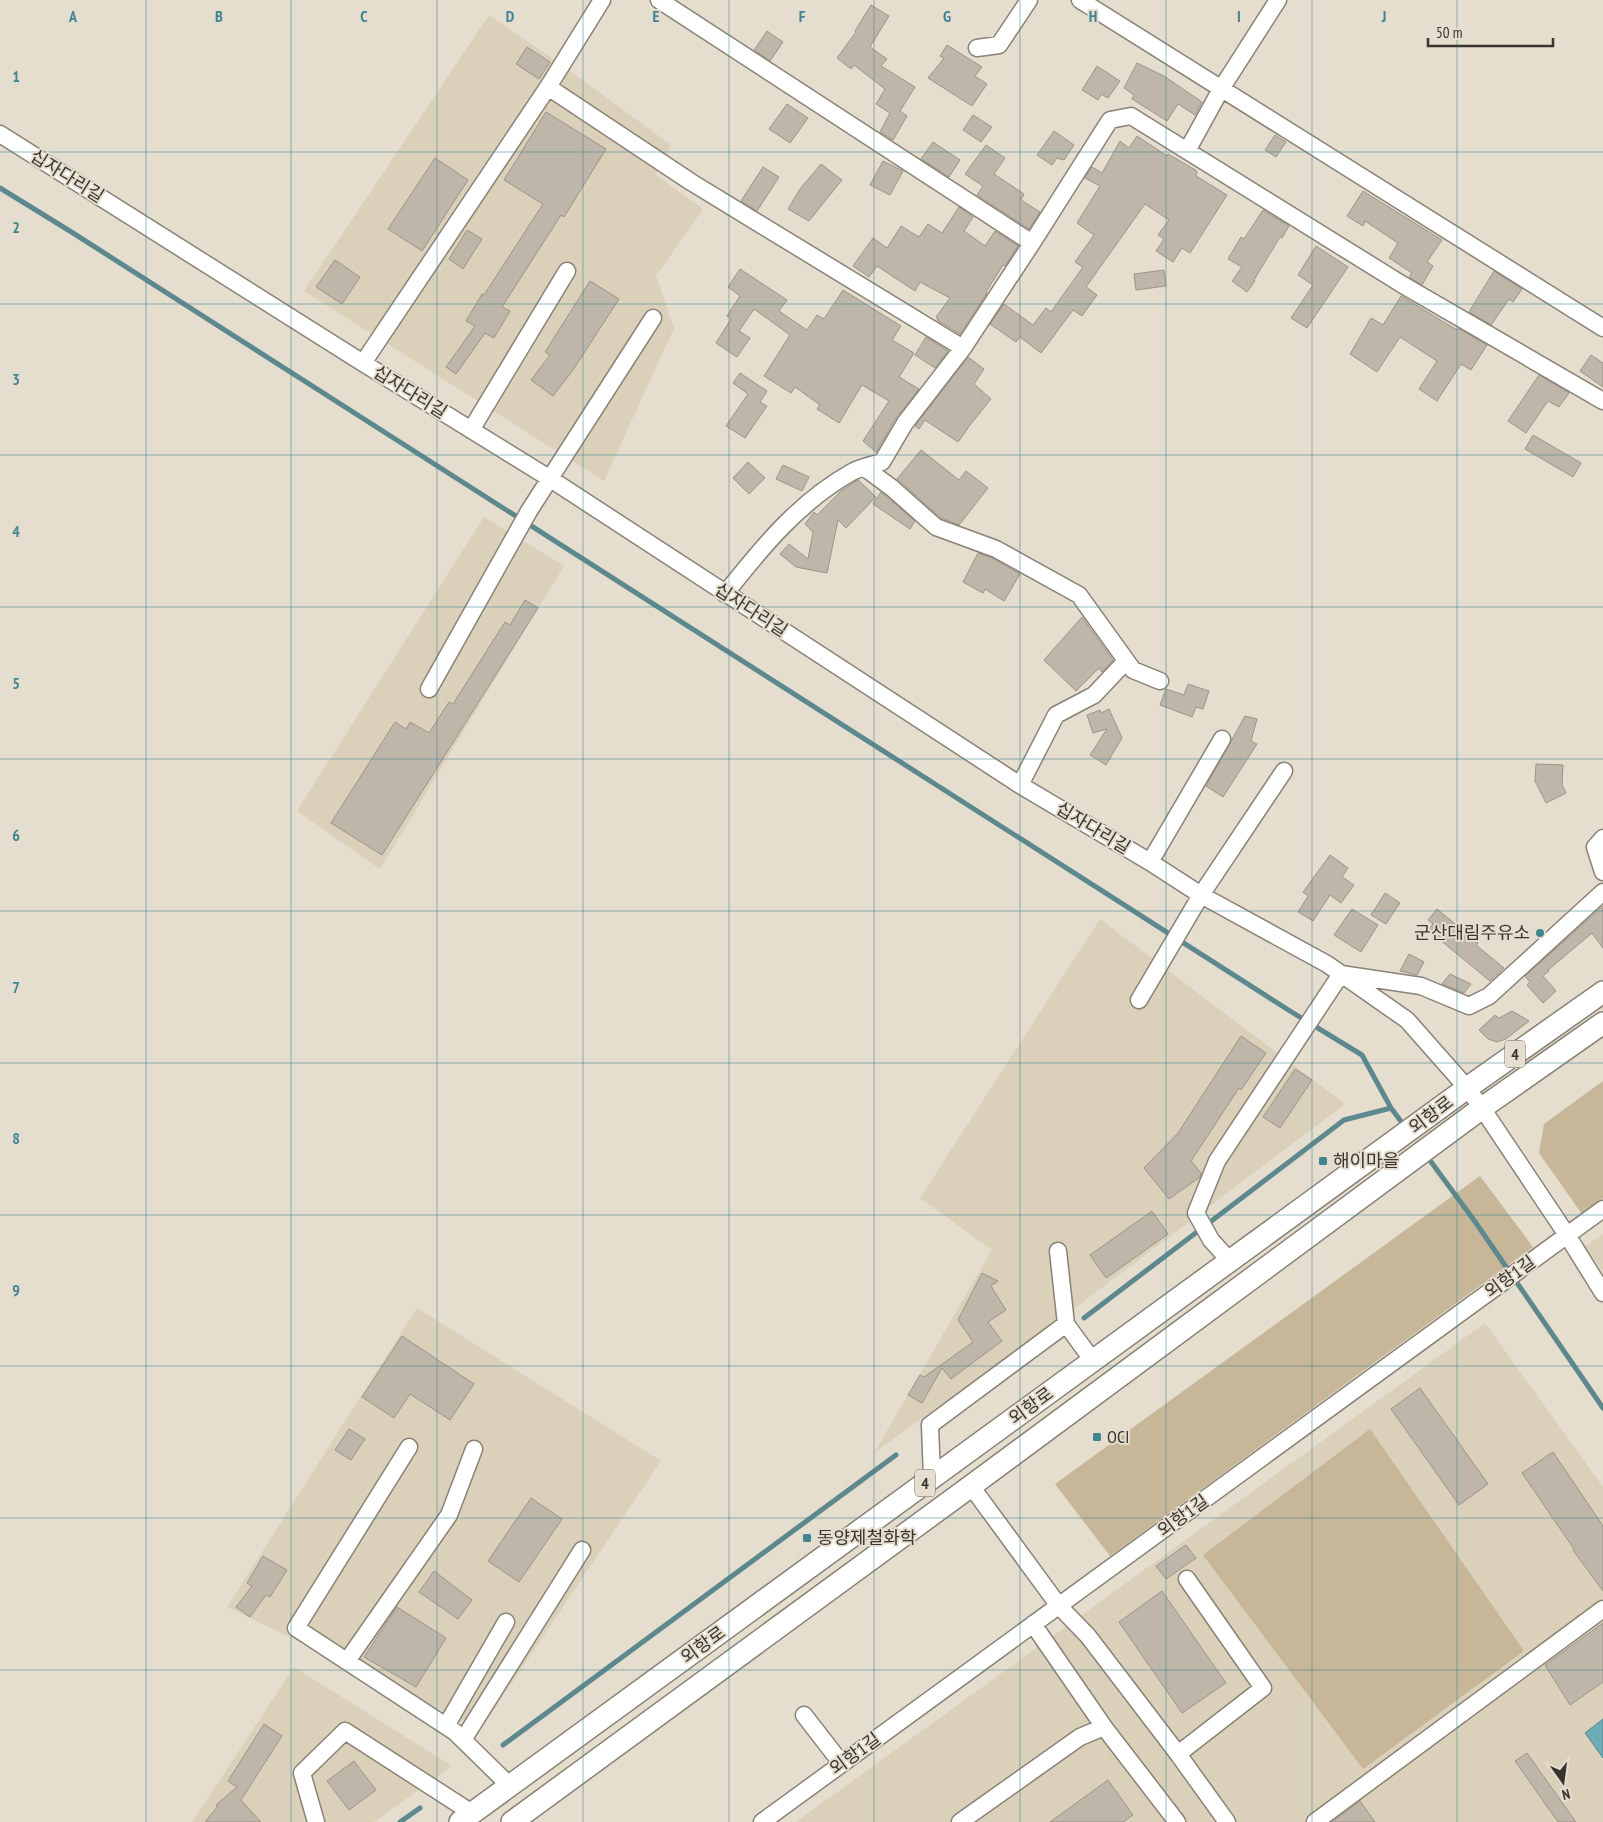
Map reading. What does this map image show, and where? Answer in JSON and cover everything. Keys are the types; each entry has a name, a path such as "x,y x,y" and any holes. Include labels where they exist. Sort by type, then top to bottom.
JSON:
{"main road":[{"name":"외항로","path":"466,1818 1467,1088 1603,992"},
{"name":"외항로","path":"512,1822 1482,1108 1603,1023"}],"street":[{"path":"363,364 548,87 602,0"},
{"path":"659,0 1032,243"},
{"path":"976,48 999,45 1029,0"},
{"path":"1080,0 1603,328"},
{"path":"1187,151 1222,89 1278,0"},
{"path":"548,87 691,182 963,348"},
{"path":"725,594 760,549 791,517 822,492 854,471 882,462 905,423 963,348 1110,120 1131,116 1403,286 1603,402"},
{"name":"십자다리길","path":"0,134 363,364 549,478 1020,785 1150,862 1201,895 1326,964 1407,1020 1467,1088 1482,1108 1567,1235 1603,1293"},
{"path":"471,430 567,271"},
{"path":"429,690 529,511 653,318"},
{"path":"865,468 892,488 936,527 996,548 1079,595 1133,670 1160,681"},
{"path":"1020,785 1056,715 1094,695 1126,661"},
{"path":"1150,862 1222,739"},
{"path":"1139,1000 1201,895 1284,771"},
{"path":"1603,838 1595,847 1603,872"},
{"path":"1230,1261 1211,1240 1196,1213 1217,1161 1341,974 1421,986 1469,1006 1490,996 1603,892"},
{"name":"외항1길","path":"762,1822 1603,1209"},
{"path":"1058,1251 1066,1324 1093,1361"},
{"path":"932,1478 930,1425 1066,1324"},
{"path":"409,1447 296,1628 446,1726 510,1786"},
{"path":"347,1661 449,1515 474,1449"},
{"path":"971,1486 1058,1606 1088,1636 1227,1822"},
{"path":"463,1740 582,1550"},
{"path":"1178,1754 1264,1688 1186,1579"},
{"path":"1315,1822 1603,1609"},
{"path":"446,1726 506,1622"},
{"path":"1033,1624 1104,1726 1177,1822"},
{"path":"804,1715 842,1764"},
{"path":"960,1822 1080,1737 1104,1726"},
{"path":"316,1822 302,1773 345,1731 466,1818"}],"shaded area":[{"path":"489,15 569,70 671,145 656,175 703,209 656,276 674,328 604,481 304,291"},
{"path":"484,517 564,566 380,869 297,811"},
{"path":"1100,919 1345,1104 1079,1305 874,1453 992,1250 920,1198"},
{"path":"1603,1081 1603,1198 1582,1214 1539,1153 1544,1124"},
{"path":"1480,1176 1533,1247 1110,1556 1055,1484"},
{"path":"1603,1234 1603,1272 1585,1247"},
{"path":"417,1308 661,1461 481,1729 227,1607"},
{"path":"1485,1323 1603,1487 1603,1822 796,1822"},
{"path":"1370,1429 1524,1651 1363,1769 1203,1555"},
{"path":"294,1667 452,1766 374,1822 192,1822"}],"water":[{"path":"1603,1719 1603,1758 1585,1733"}],"building":[{"path":"871,5 889,16 870,47 887,59 881,66 915,87 900,111 907,116 893,140 880,132 890,113 876,104 885,89 854,65 851,69 837,58 856,32"},
{"path":"767,31 783,42 770,61 754,50"},
{"path":"947,45 982,67 975,76 987,84 972,106 928,78 944,58 940,56"},
{"path":"527,47 550,62 539,79 516,64"},
{"path":"1137,63 1164,76 1202,102 1195,115 1178,104 1167,121 1132,99 1134,95 1124,88"},
{"path":"1097,66 1120,81 1108,98 1101,94 1098,100 1082,90"},
{"path":"787,104 808,118 790,143 769,129"},
{"path":"546,112 606,149 564,217 561,215 502,307 510,311 494,338 485,333 456,374 446,367 475,326 466,321 543,204 504,180"},
{"path":"973,115 992,127 981,142 963,130"},
{"path":"1054,131 1074,145 1064,160 1057,158 1052,165 1037,155"},
{"path":"1275,135 1286,142 1276,157 1265,150"},
{"path":"1137,136 1167,156 1168,154 1197,171 1196,176 1227,195 1190,253 1182,248 1173,262 1156,251 1164,239 1158,235 1169,220 1145,204 1086,287 1097,295 1082,316 1073,310 1041,353 1020,337 1016,342 990,324 1004,304 1033,325 1046,308 1051,312 1083,267 1075,262 1094,235 1077,223 1100,186 1085,178 1092,167 1102,173 1120,141 1129,148"},
{"path":"933,142 960,160 949,177 921,159"},
{"path":"986,145 1005,158 994,174 1024,194 1021,200 1040,212 1029,229 977,195 983,186 965,174"},
{"path":"435,158 468,180 422,251 388,229"},
{"path":"883,161 903,171 890,195 870,185"},
{"path":"821,164 842,180 809,221 788,209 800,189"},
{"path":"763,167 779,177 757,211 741,201"},
{"path":"1363,191 1442,240 1427,262 1433,266 1422,285 1409,277 1412,273 1389,258 1398,243 1365,221 1363,226 1347,216"},
{"path":"959,207 973,217 964,231 985,246 995,231 1018,246 1005,266 1003,265 960,334 937,320 938,318 936,317 950,298 920,282 915,291 877,266 869,277 853,266 873,238 887,248 901,226 919,237 928,224 942,233"},
{"path":"1263,210 1289,226 1282,238 1280,237 1247,292 1232,281 1242,267 1228,259 1241,237 1244,239"},
{"path":"467,230 482,239 463,269 449,259"},
{"path":"1316,246 1348,267 1307,328 1291,318 1313,285 1298,275"},
{"path":"335,260 360,277 342,304 316,287"},
{"path":"740,269 787,300 779,311 807,330 817,315 824,319 843,290 901,326 892,340 914,353 899,377 919,389 896,418 876,452 863,441 889,401 862,385 839,423 817,409 820,405 795,387 791,393 764,376 790,335 754,309 739,331 750,338 737,357 716,343 731,319 727,316 740,296 728,287"},
{"path":"1164,270 1166,286 1136,290 1134,274"},
{"path":"1494,271 1522,289 1513,302 1509,299 1491,325 1469,312"},
{"path":"590,281 619,299 573,370 553,396 531,380 550,355 545,352"},
{"path":"1401,296 1457,330 1458,328 1487,345 1471,370 1461,364 1437,401 1419,389 1437,361 1400,337 1377,372 1350,354 1371,318 1383,325"},
{"path":"926,337 948,351 935,368 915,355"},
{"path":"1591,355 1603,363 1603,387 1580,371"},
{"path":"968,357 984,369 974,384 991,399 958,442 925,420 919,429 915,426"},
{"path":"740,373 767,391 760,402 767,406 745,438 726,426 748,394 733,383"},
{"path":"1539,375 1569,393 1559,407 1548,401 1526,433 1508,421"},
{"path":"1533,435 1581,463 1573,477 1525,449"},
{"path":"921,450 959,480 966,471 988,488 959,525 941,518 897,479"},
{"path":"748,462 765,478 749,494 733,478"},
{"path":"783,465 809,477 802,491 776,479"},
{"path":"858,480 876,497 846,528 838,520 827,573 796,567 780,554 789,544 808,559 813,532 805,524 814,512 817,515 841,491"},
{"path":"881,492 915,521 910,529 873,504"},
{"path":"978,553 992,558 1020,574 1004,601 985,589 983,593 963,582"},
{"path":"525,600 538,608 382,855 331,823 395,722 406,729 410,722 429,733 449,702 453,704 505,622 510,625"},
{"path":"1082,617 1113,660 1102,672 1099,668 1076,691 1044,660"},
{"path":"1188,684 1209,691 1203,709 1196,707 1192,717 1160,705 1166,689 1184,695"},
{"path":"1109,709 1122,738 1106,765 1090,755 1107,729 1093,733 1087,715 1100,710 1101,713"},
{"path":"1245,716 1257,719 1251,741 1257,744 1223,797 1206,786"},
{"path":"1536,764 1563,765 1562,785 1566,793 1546,803 1535,781"},
{"path":"1330,855 1348,868 1342,877 1354,885 1341,903 1330,895 1313,921 1298,912 1308,896 1303,892"},
{"path":"1385,893 1400,903 1386,924 1371,915"},
{"path":"1603,906 1603,948 1592,933 1548,970 1543,976 1556,991 1543,1003 1527,985 1530,982 1525,976"},
{"path":"1352,909 1378,925 1361,952 1334,935"},
{"path":"1437,909 1478,943 1476,945 1504,968 1490,981 1428,930 1433,924 1428,920"},
{"path":"1409,954 1424,962 1417,975 1400,971"},
{"path":"1450,974 1471,984 1464,993 1442,984"},
{"path":"1512,1011 1529,1021 1506,1039 1497,1042 1488,1039 1479,1030 1495,1015 1499,1018"},
{"path":"1241,1036 1266,1053 1241,1090 1239,1088 1191,1161 1201,1173 1200,1177 1169,1199 1144,1168 1178,1133"},
{"path":"1295,1069 1312,1080 1280,1128 1263,1117"},
{"path":"1152,1211 1168,1234 1106,1278 1090,1255"},
{"path":"982,1273 998,1281 991,1286 1006,1310 988,1322 1002,1341 951,1379 942,1368 922,1403 908,1395 920,1375 924,1377 973,1342 958,1320"},
{"path":"402,1336 474,1384 450,1420 410,1394 394,1418 362,1397"},
{"path":"1420,1388 1488,1484 1459,1505 1391,1409"},
{"path":"349,1429 365,1439 351,1460 335,1450"},
{"path":"1553,1452 1603,1526 1603,1591 1573,1550 1522,1473"},
{"path":"531,1498 562,1519 519,1582 488,1561"},
{"path":"1186,1545 1196,1558 1166,1579 1156,1566"},
{"path":"263,1556 287,1570 270,1597 266,1595 250,1617 236,1607 252,1586 247,1583"},
{"path":"434,1571 472,1600 458,1619 419,1592"},
{"path":"1162,1591 1226,1683 1182,1713 1119,1622"},
{"path":"397,1607 446,1638 416,1687 364,1657"},
{"path":"1603,1623 1603,1682 1570,1705 1545,1665"},
{"path":"264,1724 282,1736 241,1800 261,1822 205,1822 218,1806 216,1805 237,1787 228,1781"},
{"path":"1527,1753 1576,1822 1558,1822 1515,1761"},
{"path":"354,1761 376,1790 349,1810 327,1781"},
{"path":"1108,1780 1133,1815 1123,1822 1050,1822"},
{"path":"1360,1801 1375,1822 1332,1822"}],"waterway":[{"path":"0,188 1290,1011 1362,1055 1391,1108 1406,1128"},
{"path":"1084,1318 1344,1120 1391,1108"},
{"path":"1426,1155 1476,1223 1603,1408"},
{"path":"503,1745 896,1455"},
{"path":"400,1822 420,1808"}],"place":[{"name":"군산대림주유소","path":"1540,933"},
{"name":"해이마을","path":"1323,1161"},
{"name":"OCI","path":"1097,1437"},
{"name":"동양제철화학","path":"807,1538"}]}
